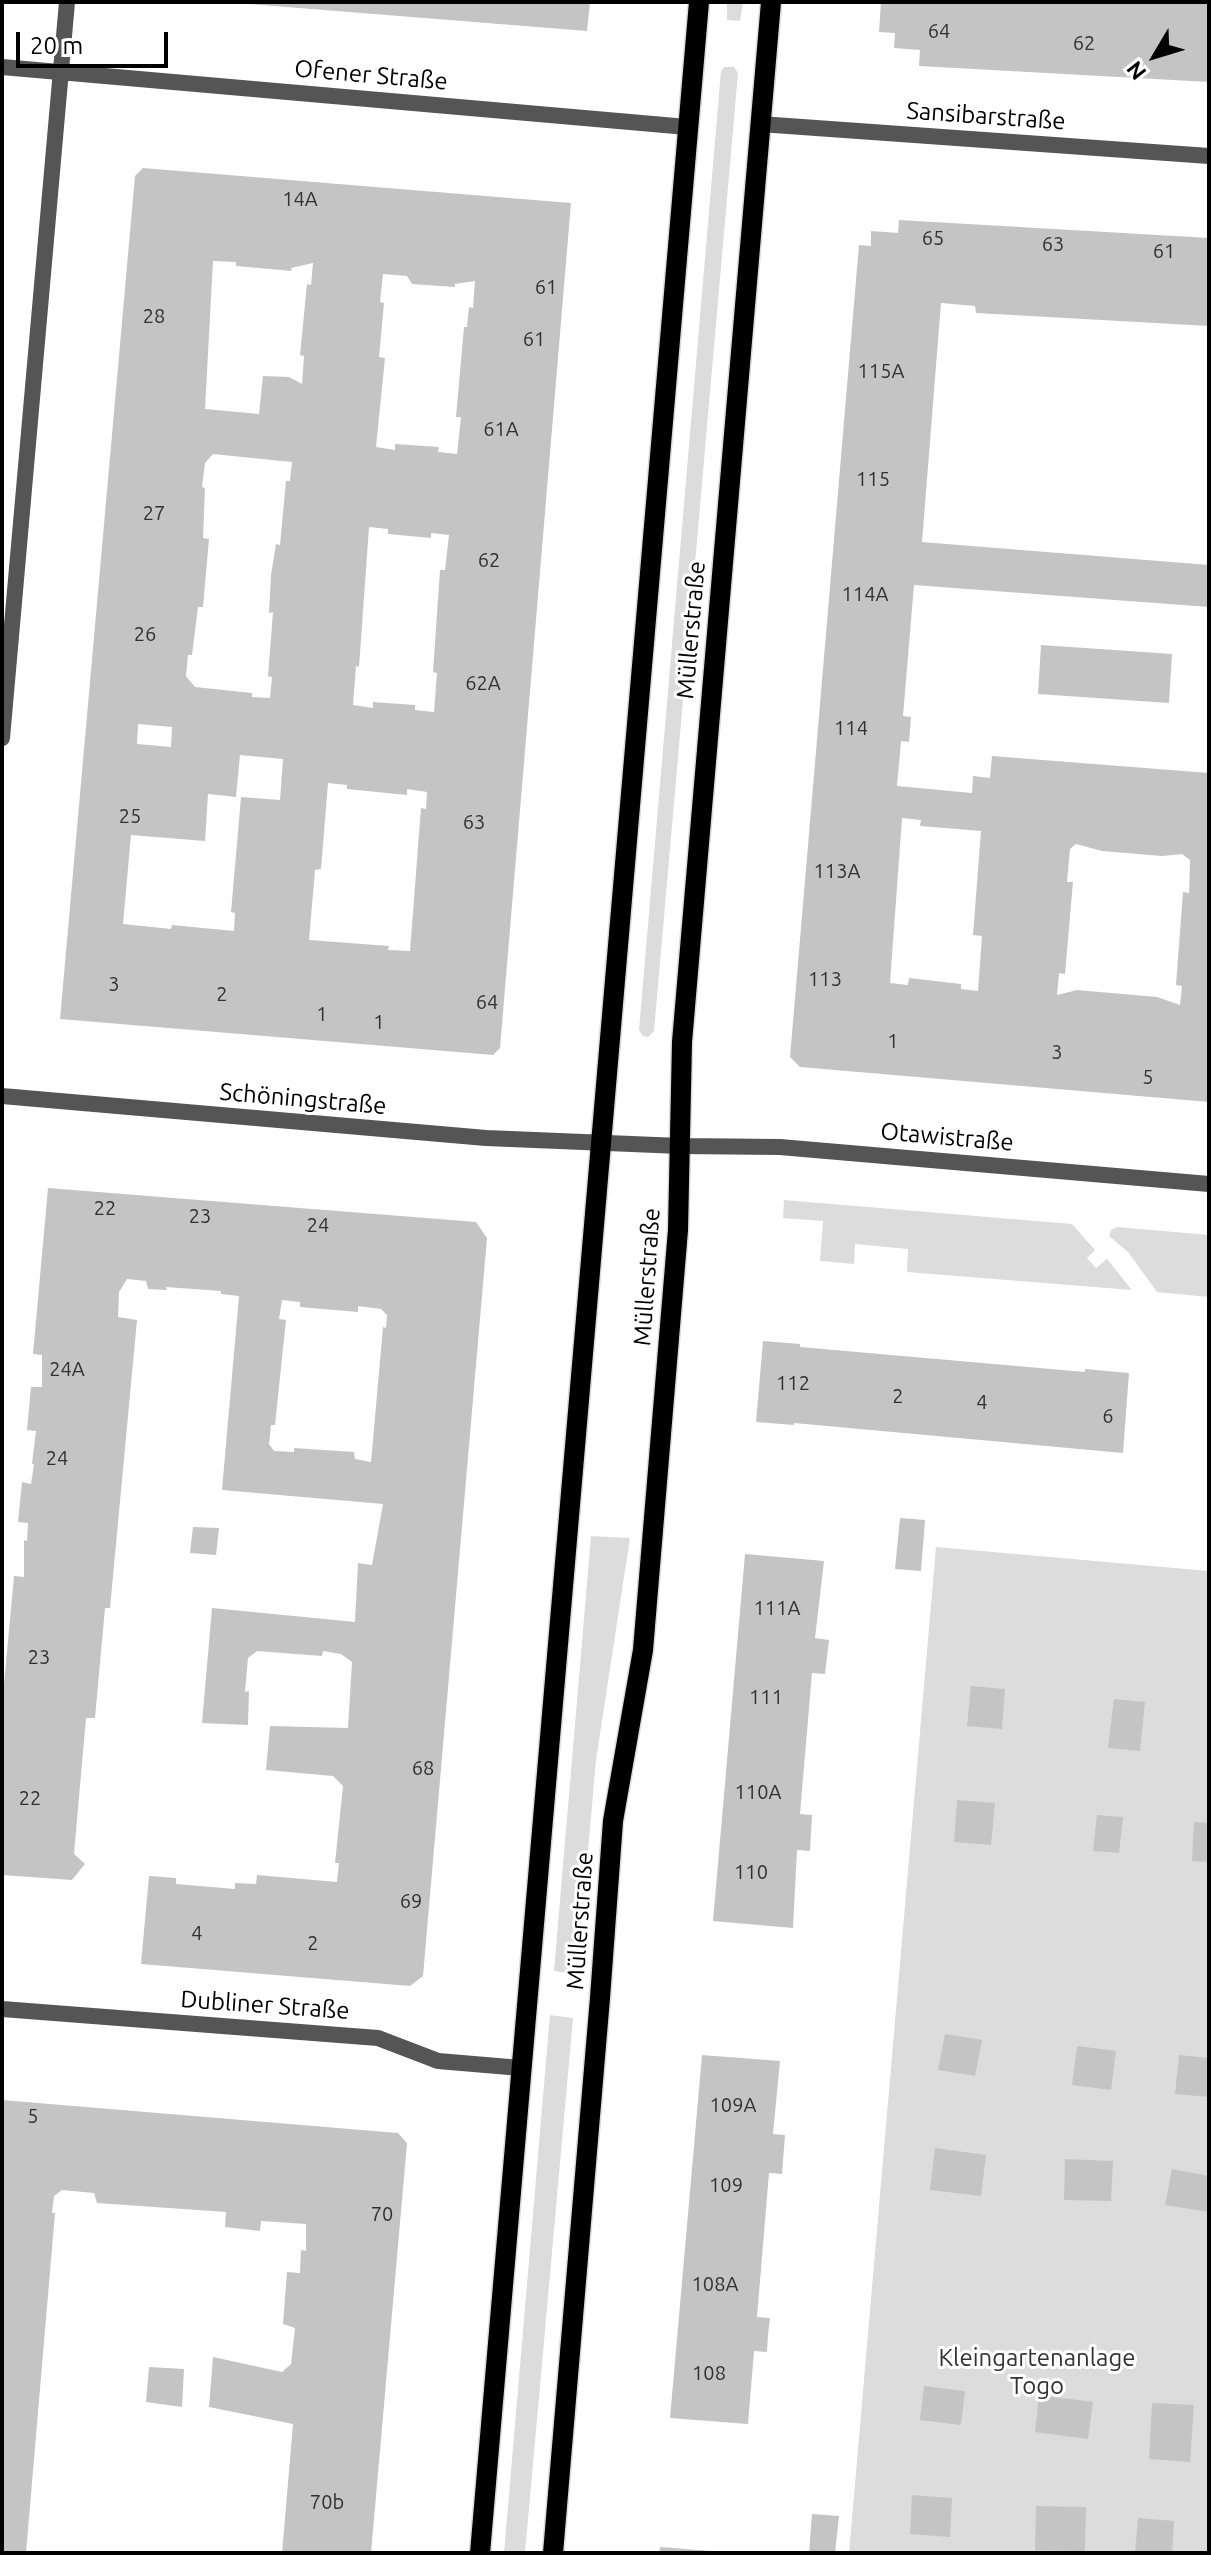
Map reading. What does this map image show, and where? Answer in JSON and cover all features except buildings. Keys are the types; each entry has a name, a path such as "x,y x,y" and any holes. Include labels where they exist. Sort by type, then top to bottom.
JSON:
{"main road":[{"name":"Müllerstraße","path":"480,2553 699,2"},
{"name":"Müllerstraße","path":"553,2553 613,1821 643,1650 678,1230 682,1042 771,2"}],"street":[{"path":"2,738 67,2"},
{"name":"Ofener Straße","path":"2,67 687,127"},
{"name":"Sansibarstraße","path":"760,124 1209,156"},
{"name":"Schöningstraße","path":"2,1096 486,1138 680,1146"},
{"name":"Otawistraße","path":"680,1146 780,1147 1209,1184"},
{"name":"Dubliner Straße","path":"2,2009 378,2038 438,2061 521,2068"}],"green space":[{"path":"727,2 743,2 740,21 727,20"},
{"path":"724,67 734,67 738,73 654,1031 648,1037 639,1030 721,71"},
{"path":"784,1200 1072,1224 1095,1250 1087,1258 1096,1268 1107,1259 1132,1290 907,1272 908,1249 855,1244 854,1264 820,1261 823,1221 783,1218"},
{"path":"1117,1227 1209,1235 1209,1297 1157,1292 1128,1252 1109,1236 1111,1230"},
{"path":"591,1536 630,1538 596,1760 577,1974 554,1971"},
{"name":"Kleingartenanlage Togo","path":"936,1547 1209,1571 1209,2553 849,2553"},
{"path":"550,2015 573,2018 525,2553 504,2553"}]}
